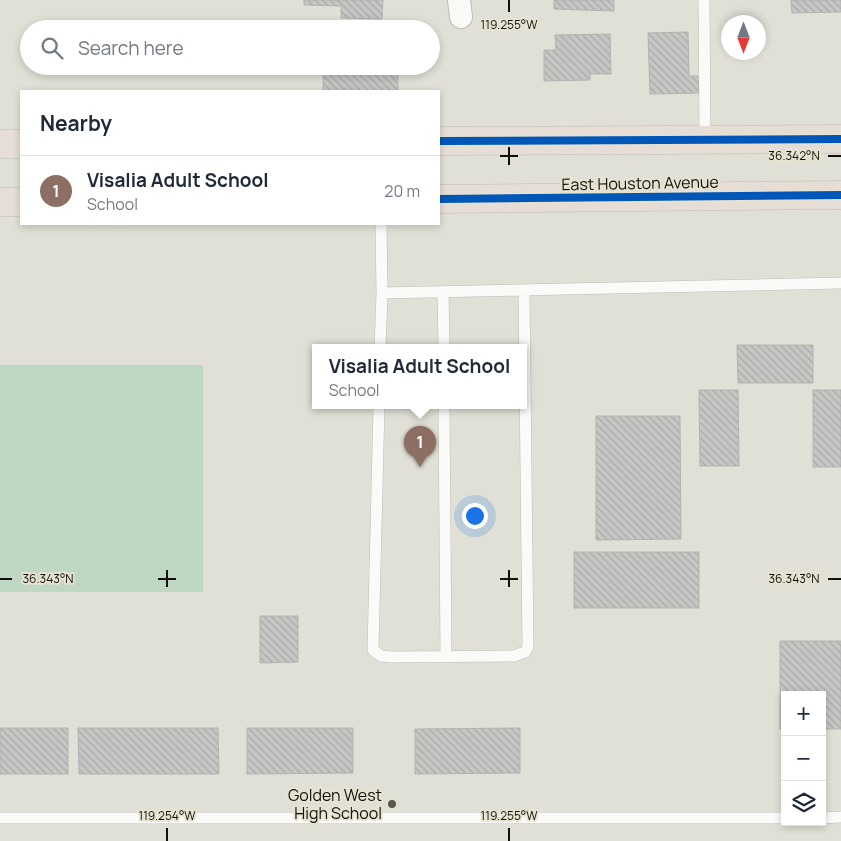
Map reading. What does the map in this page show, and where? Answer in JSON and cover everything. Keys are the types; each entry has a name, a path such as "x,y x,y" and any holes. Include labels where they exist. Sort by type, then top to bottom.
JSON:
{"main road":[{"path":"440,141 841,139"},
{"path":"0,144 20,144"},
{"name":"East Houston Avenue","path":"440,199 841,195"},
{"path":"0,202 20,202"}],"lane":[{"path":"704,0 705,140"},
{"path":"380,344 381,225"},
{"path":"382,292 841,284"},
{"path":"524,291 525,344"},
{"path":"444,292 444,344"},
{"path":"379,409 373,650 381,656 392,657 514,656 525,652 528,647 525,409"},
{"path":"444,409 446,656"},
{"path":"826,818 841,817"},
{"path":"0,818 781,818"}],"green space":[{"path":"0,365 203,365 203,592 0,592"}],"building":[{"path":"304,0 383,0 382,19 341,18 341,6 304,5"},
{"path":"554,0 614,0 614,11 554,9"},
{"path":"791,0 841,0 841,12 792,13"},
{"path":"688,32 689,76 698,76 699,93 650,94 648,33"},
{"path":"610,34 611,74 590,74 590,80 544,81 544,50 556,50 555,35"},
{"path":"323,75 398,75 398,90 323,90"},
{"path":"737,345 813,345 813,383 738,383"},
{"path":"699,390 738,390 739,466 700,466"},
{"path":"813,390 841,390 841,467 813,467"},
{"path":"596,416 680,416 681,539 596,540"},
{"path":"574,552 699,552 699,608 574,608"},
{"path":"260,616 298,616 298,662 260,663"},
{"path":"780,641 841,641 841,729 826,729 826,691 781,691 780,729"},
{"path":"0,728 68,728 68,774 0,774"},
{"path":"78,728 218,728 219,774 79,774"},
{"path":"247,728 353,728 353,773 247,774"},
{"path":"520,728 520,773 415,774 415,729"}],"cycle path":[{"path":"440,141 841,139"},
{"path":"440,199 841,195"}],"place":[{"name":"Visalia Adult School","path":"420,467"},
{"name":"Golden West High School","path":"392,804"}]}
